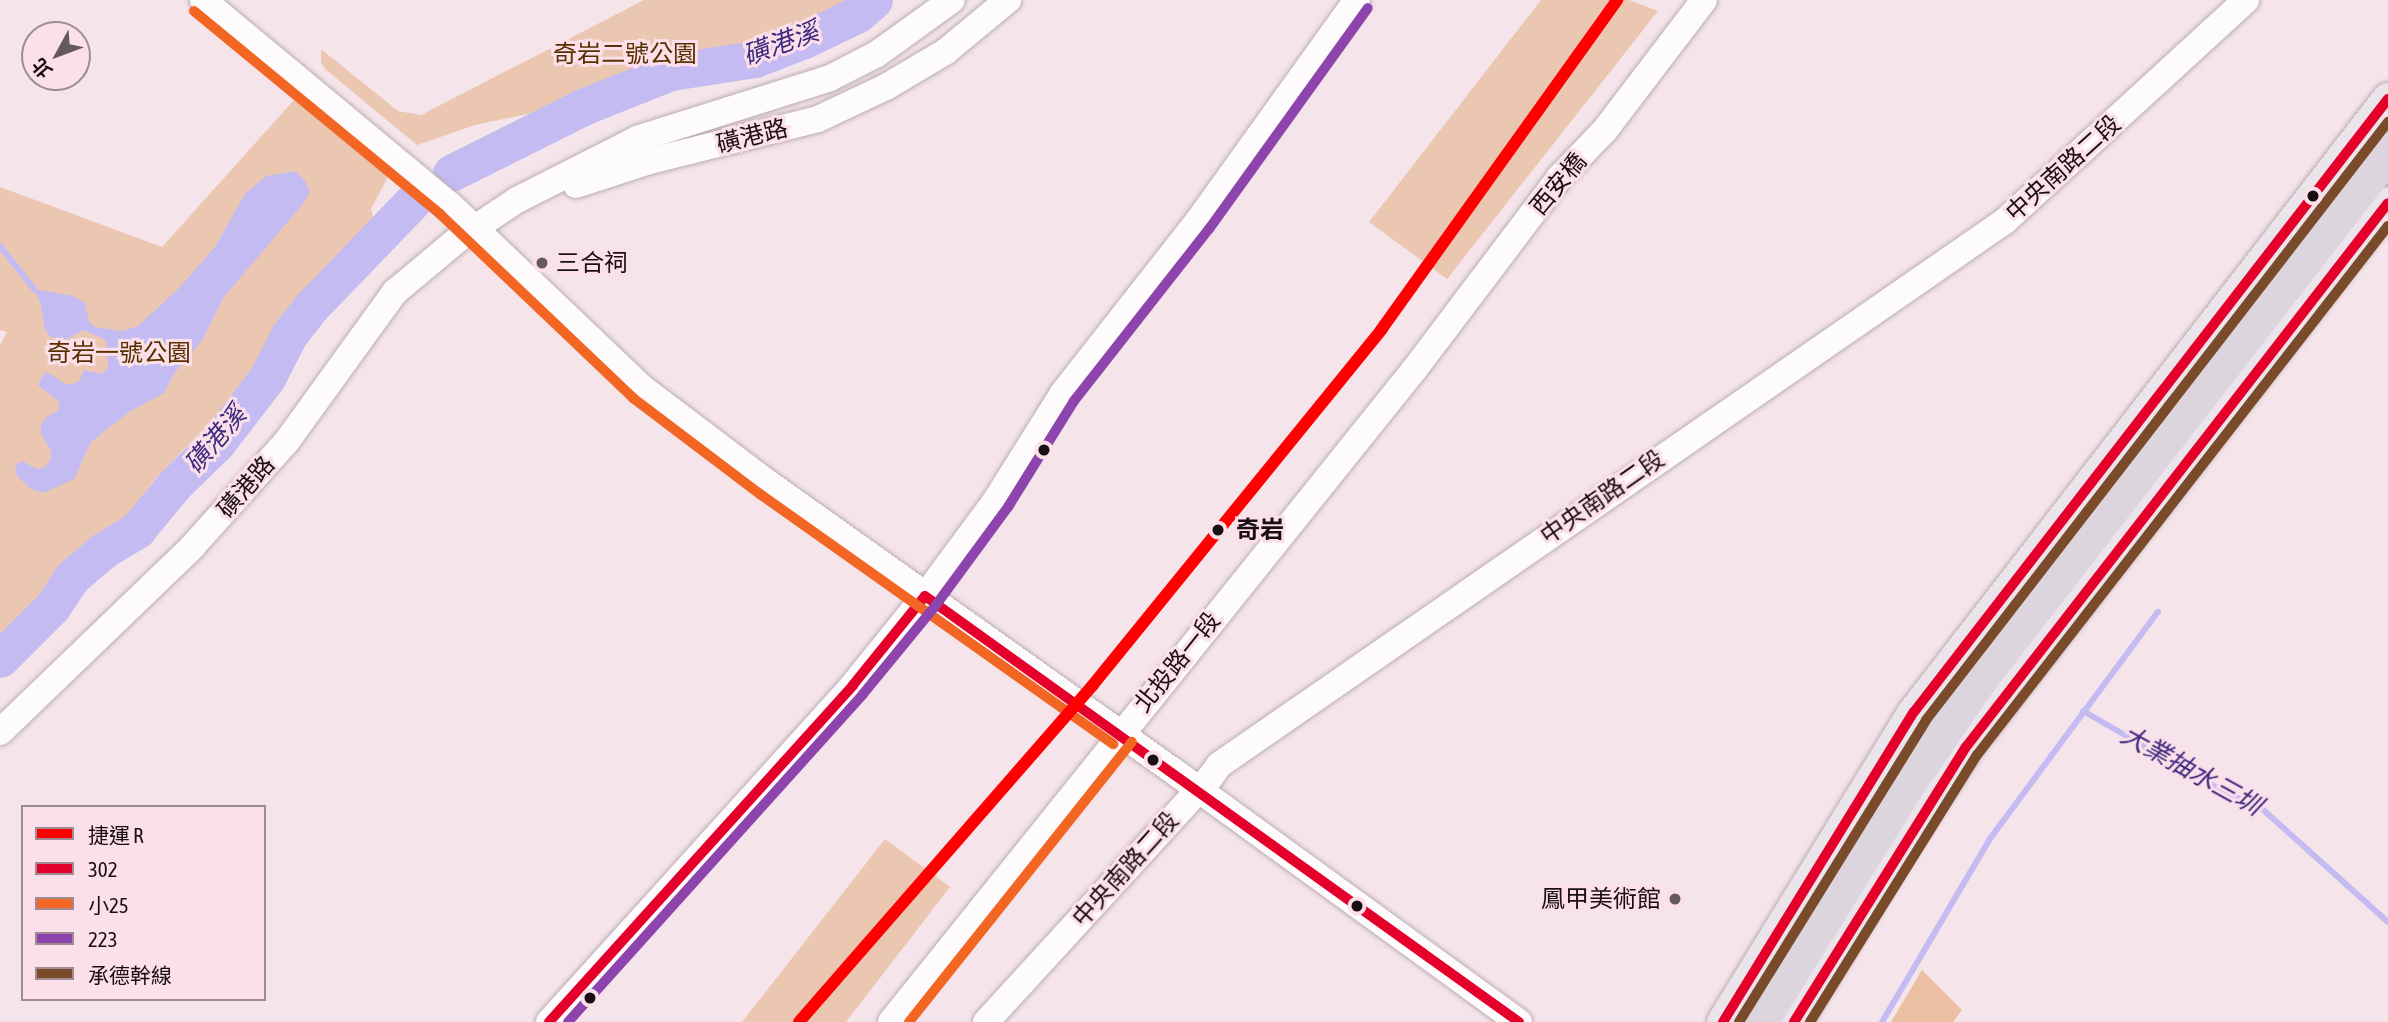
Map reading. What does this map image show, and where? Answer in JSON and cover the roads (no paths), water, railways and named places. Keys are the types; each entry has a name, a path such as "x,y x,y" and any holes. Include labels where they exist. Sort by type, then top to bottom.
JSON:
{"highway":[{"path":"1759,1022 1903,788 1978,680 2388,151"}],"main road":[{"path":"1723,1022 1914,712 2388,99"},
{"path":"1794,1022 1966,747 2388,203"}],"street":[{"path":"203,0 449,204 641,387 925,596 1121,733 1519,1022"},
{"name":"磺港路","path":"0,732 128,613 192,547 287,441 396,292 474,227 548,183 637,139 830,78 877,54 952,0"},
{"name":"磺港路","path":"474,227 599,176 818,119 886,87 945,52 1008,0"},
{"path":"549,1022 853,685 925,596 996,500 1063,393 1198,220 1356,0"},
{"name":"西安橋","path":"1414,370 1559,178 1605,130 1704,0"},
{"name":"中央南路二段","path":"986,1022 1219,765 2005,221 2246,0"},
{"name":"北投路一段","path":"891,1022 1414,370"}],"waterway":[{"name":"磺港溪","path":"451,173 585,106 671,72 755,59 804,40 858,14 874,0"},
{"name":"磺港溪","path":"0,659 52,607 72,577 104,550 137,530 174,485 217,443 267,378 289,335 311,307 412,202"},
{"path":"0,246 34,289"},
{"path":"1882,1022 1989,840 2158,612"},
{"name":"大業抽水三圳","path":"2083,711 2228,794 2259,806 2388,922"}],"metro line":[{"name":"R","path":"799,1022 1092,686 1381,330 1617,0"}],"place":[{"name":"三合祠","path":"542,263"},
{"name":"奇岩","path":"1218,530"},
{"name":"鳳甲美術館","path":"1675,899"}],"park label":[{"name":"奇岩二號公園","path":"625,54"},
{"name":"奇岩一號公園","path":"119,353"}]}
